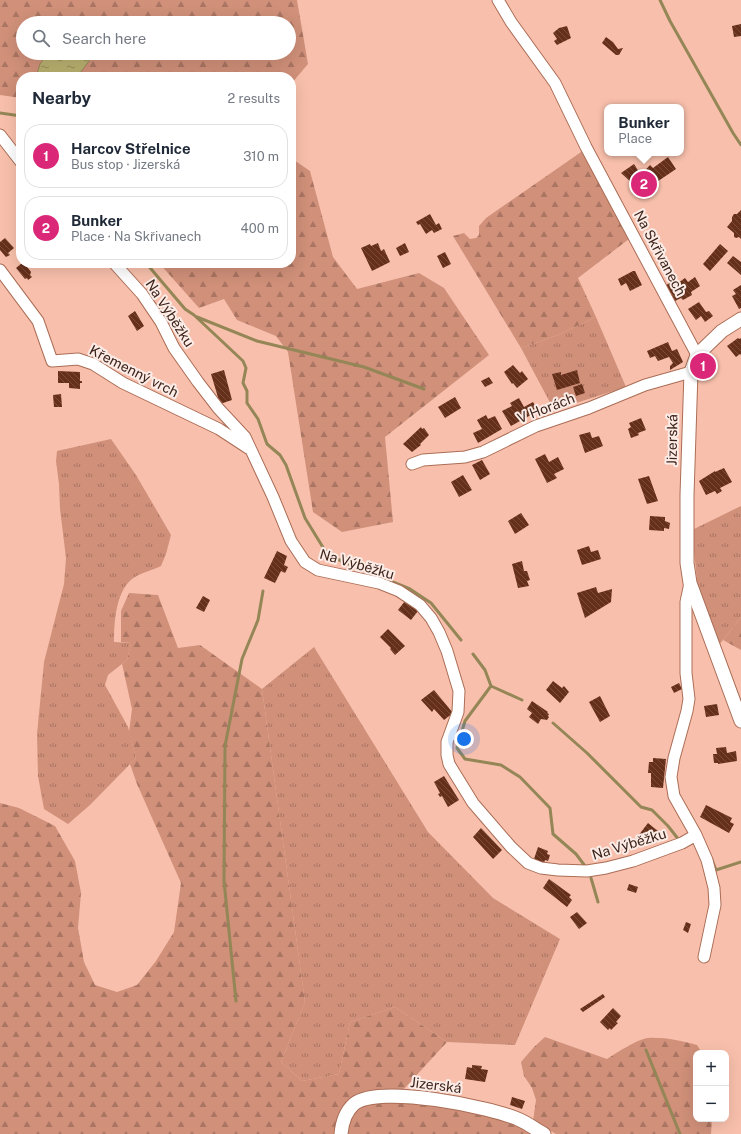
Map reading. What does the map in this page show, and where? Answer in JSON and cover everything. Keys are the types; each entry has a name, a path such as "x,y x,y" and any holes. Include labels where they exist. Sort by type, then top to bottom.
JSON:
{"street":[{"name":"Na Skřivanech","path":"498,0 511,22 555,83 586,146 697,356"},
{"path":"0,135 16,156"},
{"name":"Na Výběžku","path":"119,268 142,294 161,322 174,348 190,371 218,408 245,437 273,497 291,541 305,562 318,570 379,583 399,591 420,605 431,618 447,651 459,691 458,712 448,742 447,755 449,764 473,803 510,847 528,863 541,868 558,870 597,870 633,861 682,843 696,835"},
{"name":"Křemenný vrch","path":"0,270 38,321 52,361 78,359 93,364 123,383 218,429 250,450"},
{"name":"Jizerská","path":"741,319 722,331 697,356 690,372 687,495 688,563 690,583 741,721"},
{"name":"V Horách","path":"412,464 423,460 465,458 483,452 536,426 589,408 645,385 690,372"},
{"name":"Jizerská","path":"690,583 686,602 686,665 689,699 674,758 671,777 674,796 696,835"},
{"path":"696,835 707,860 714,888 715,906 704,957"},
{"name":"Jizerská","path":"341,1134 342,1123 348,1110 355,1103 368,1098 382,1096 444,1100 474,1106 520,1120 544,1134"}],"green space":[{"path":"0,0 297,0 308,64 296,78 296,72 81,72 90,60 296,60 296,16 16,16 16,60 43,60 38,72 16,72 16,97 0,95"},
{"path":"584,150 629,239 578,278 596,317 558,335 521,348 453,236 464,233 470,239 476,238 479,235 479,226 486,218"},
{"path":"296,161 310,171 333,257 357,289 419,273 444,288 489,355 385,437 393,522 342,532 313,512 288,352 276,336 237,320 224,299 199,308 163,268 296,268"},
{"path":"596,317 626,387 554,410 521,348 558,335"},
{"path":"111,439 136,475 171,535 161,566 138,575 129,582 120,597 117,606 114,642 131,643 127,660 108,675 105,685 128,727 136,758 90,805 68,824 44,809 38,776 37,734 44,662 64,584 66,558 60,509 56,461 57,451"},
{"path":"741,506 741,617 719,645 697,581 692,530"},
{"path":"129,593 158,595 178,648 200,645 262,689 305,1002 281,1062 302,1081 339,1074 350,1022 395,1007 447,1042 402,1091 382,1090 366,1092 343,1107 336,1121 335,1134 0,1134 0,803 19,808 55,826 75,861 81,893 78,928 84,962 95,985 117,992 137,985 156,961 174,932 181,883 137,784 130,764 136,758 129,732 132,709 122,664 127,660 131,643 121,642 121,611"},
{"path":"741,617 741,650 723,640"},
{"path":"314,647 428,832 493,898 560,939 515,1045 447,1042 395,1007 350,1022 339,1074 302,1081 281,1062 305,1002 262,689"},
{"path":"545,1037 607,1059 621,1050 648,1038 667,1039 697,1045 700,1050 693,1050 693,1122 712,1122 711,1134 556,1134 533,1121 536,1100 532,1088 524,1076 521,1062"},
{"path":"383,1102 460,1109 479,1113 515,1125 533,1134 347,1134 351,1119 358,1110 368,1105"}],"water":[{"path":"43,60 90,60 81,72 38,72"}],"building":[{"path":"741,24 741,36 734,37 732,26"},
{"path":"567,26 571,38 557,45 554,41 557,39 553,33 559,28"},
{"path":"606,37 613,42 618,49 623,48 619,55 616,55 602,43"},
{"path":"668,157 676,169 642,192 621,173 634,164 641,175 650,165 653,168"},
{"path":"741,210 741,239 739,237 734,237 734,233 727,227 732,221 734,214 737,214"},
{"path":"430,214 436,225 439,223 442,229 434,233 432,230 426,234 420,224 418,225 416,222"},
{"path":"5,238 14,248 8,253 10,255 6,257 0,250 0,242"},
{"path":"378,243 381,251 384,249 390,262 372,271 361,248 370,244 371,246"},
{"path":"405,243 409,252 400,256 396,248"},
{"path":"720,244 728,251 710,271 703,264"},
{"path":"445,252 451,264 443,268 437,256"},
{"path":"733,256 741,262 741,275 727,263"},
{"path":"16,268 28,268 32,277 28,280 27,278 25,279"},
{"path":"635,271 642,285 630,291 626,283 621,286 618,279"},
{"path":"695,277 700,286 691,292 692,295 683,300 681,298 673,302 664,286 672,282 673,284 678,283 685,278 688,282"},
{"path":"741,285 741,308 739,309 732,296 736,294 733,290"},
{"path":"699,302 706,312 709,311 713,316 705,322 701,316 696,320 688,309"},
{"path":"135,311 144,326 137,331 128,316"},
{"path":"738,338 741,338 741,355 740,354 736,357 727,346"},
{"path":"668,342 672,351 677,349 683,362 670,370 670,366 673,363 669,357 658,361 655,356 650,358 647,351"},
{"path":"513,365 520,373 522,371 528,379 517,388 513,383 512,384 504,372"},
{"path":"224,370 232,400 220,404 211,374"},
{"path":"577,370 580,383 557,390 552,374 561,372 561,375"},
{"path":"58,371 80,372 80,381 82,381 82,383 80,383 80,389 69,388 69,383 58,383"},
{"path":"489,377 493,383 485,387 481,381"},
{"path":"582,384 585,393 576,396 573,387"},
{"path":"61,394 62,407 54,407 53,395"},
{"path":"455,397 461,408 445,418 438,407"},
{"path":"519,398 524,407 533,402 538,411 511,426 502,411 512,406 510,403"},
{"path":"486,415 488,419 495,416 502,429 478,443 473,433 482,429 477,420"},
{"path":"641,418 646,430 631,438 628,429 631,427 629,423"},
{"path":"421,427 422,429 424,428 429,435 420,444 421,445 412,452 403,444"},
{"path":"590,432 592,438 599,436 603,446 585,453 579,435"},
{"path":"545,454 549,462 558,457 564,469 554,474 557,478 547,483 535,459"},
{"path":"482,460 490,474 480,480 472,465"},
{"path":"724,468 732,482 720,488 722,491 717,494 715,491 706,495 699,481 715,471"},
{"path":"463,475 472,490 459,497 451,482"},
{"path":"649,476 658,501 647,504 638,479"},
{"path":"521,513 529,525 515,534 508,521"},
{"path":"650,516 665,517 665,521 670,523 669,529 664,528 664,531 649,530"},
{"path":"589,546 591,552 598,550 601,559 582,565 577,550"},
{"path":"277,551 287,556 284,565 288,567 285,573 281,571 275,583 264,578"},
{"path":"522,561 524,571 527,571 530,580 527,581 529,586 518,588 512,564"},
{"path":"596,587 598,593 612,589 611,602 585,618 577,593"},
{"path":"203,596 210,600 204,612 196,608"},
{"path":"405,601 418,611 411,620 398,610"},
{"path":"388,629 405,646 395,655 390,649 391,648 380,637"},
{"path":"553,681 562,688 564,686 569,692 560,703 546,690"},
{"path":"679,683 682,689 674,693 671,687"},
{"path":"434,690 453,713 444,720 434,709 432,712 421,700"},
{"path":"600,696 610,716 600,722 589,702"},
{"path":"532,701 548,712 549,717 547,720 541,719 538,724 529,717 532,713 527,709"},
{"path":"717,704 719,715 706,717 704,706"},
{"path":"726,747 727,753 736,751 737,761 718,764 714,763 713,754 717,754 716,748"},
{"path":"653,758 666,759 663,788 651,787 651,773 648,773 649,762 653,762"},
{"path":"444,776 459,800 448,807 442,796 440,797 438,794 440,793 434,782"},
{"path":"706,805 732,818 730,822 734,824 729,833 700,817"},
{"path":"648,823 658,831 648,844 638,836"},
{"path":"481,828 502,850 493,859 473,837"},
{"path":"538,847 548,851 547,854 550,855 548,861 545,860 544,863 534,859"},
{"path":"549,879 571,895 569,897 572,900 567,907 543,888"},
{"path":"629,884 638,887 636,893 627,890"},
{"path":"577,912 587,923 579,929 570,917"},
{"path":"686,922 691,924 688,933 683,930"},
{"path":"603,994 605,997 583,1012 580,1009"},
{"path":"613,1008 621,1016 616,1022 618,1023 611,1030 610,1028 608,1030 600,1022"},
{"path":"472,1065 482,1066 481,1069 488,1070 485,1082 465,1079 467,1067 472,1068"},
{"path":"512,1097 525,1101 522,1109 510,1105"}],"waterway":[{"path":"660,0 670,21 741,145"},
{"path":"0,113 16,115"},
{"path":"150,268 185,309 194,315 243,361 246,368 243,383 247,391 247,403 258,419 267,444 280,455 286,465 305,518 324,549 332,557 410,589 431,603 461,640"},
{"path":"197,317 257,341 364,367 424,389"},
{"path":"236,1001 224,881 225,746 242,659 258,620 263,591"},
{"path":"473,654 485,670 491,686 465,721 457,748 465,759 501,765 520,777 550,808 553,834 576,854 585,866"},
{"path":"491,686 522,700"},
{"path":"553,723 587,753 641,807 652,810 679,840"},
{"path":"712,860 716,870 741,862"},
{"path":"591,878 598,902"},
{"path":"646,1050 680,1134"}],"place":[{"name":"Bunker","path":"644,184"},
{"name":"Harcov Střelnice","path":"703,366"}]}
